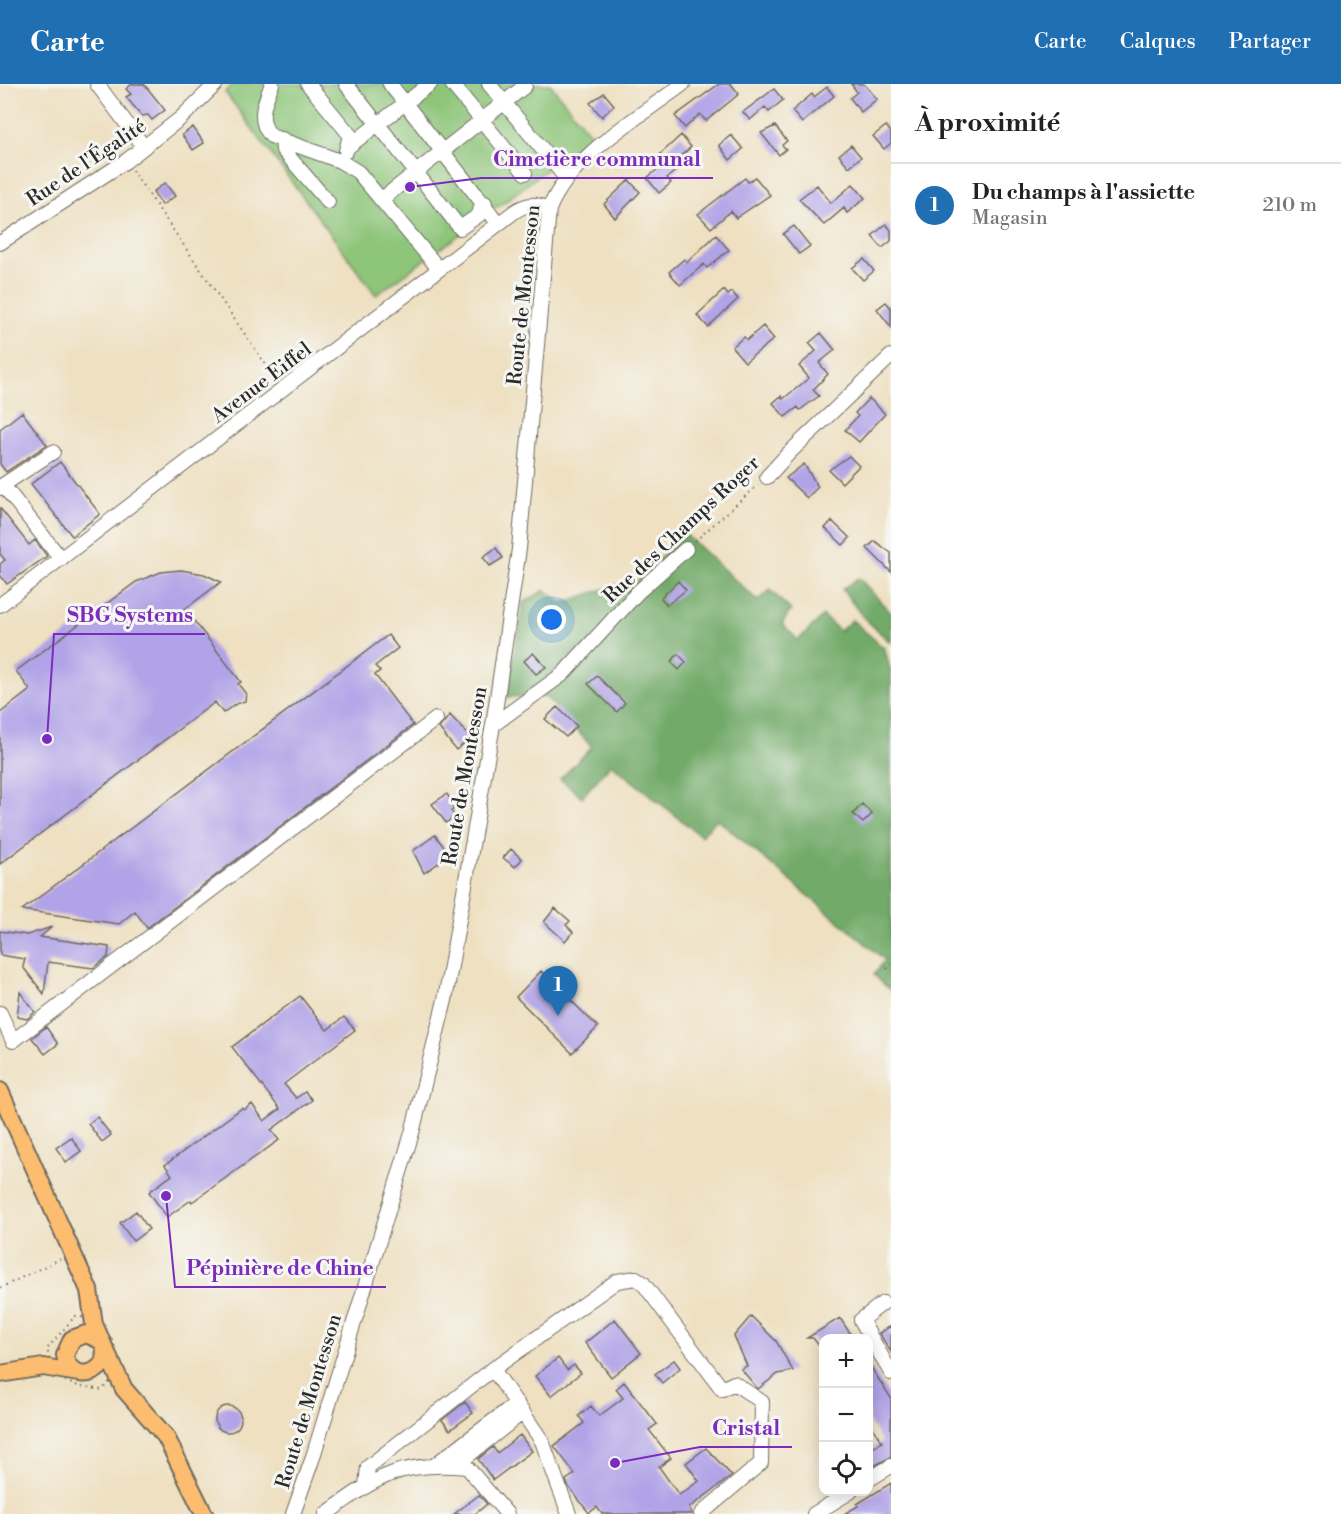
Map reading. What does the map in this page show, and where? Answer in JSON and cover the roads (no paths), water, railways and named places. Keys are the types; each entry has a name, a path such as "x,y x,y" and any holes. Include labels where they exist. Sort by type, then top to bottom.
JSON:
{"main road":[{"path":"0,1091 46,1199 86,1283 102,1345 119,1381 166,1437 204,1514"},
{"path":"86,1283 86,1307 71,1341 66,1360 70,1368 82,1374 101,1367 102,1345"},
{"path":"0,1374 19,1369 49,1356 71,1341 88,1334 102,1345"},
{"path":"19,1369 51,1368 82,1374 106,1382 132,1399"}],"street":[{"path":"97,84 144,147"},
{"name":"Rue de l'Égalité","path":"0,243 126,161 181,118 216,84"},
{"path":"272,84 262,120 271,135 340,161 358,171 439,269"},
{"path":"308,84 350,135 348,147 340,161"},
{"path":"346,84 460,228 479,215 485,203"},
{"path":"390,84 485,203 498,223"},
{"path":"348,147 430,84"},
{"path":"452,84 525,173"},
{"path":"489,84 566,178"},
{"path":"382,200 442,149 505,103 525,86 523,84"},
{"name":"Route de Montesson","path":"292,1514 312,1460 435,1048 494,725 519,549 549,209 566,178 585,157 683,84"},
{"path":"282,139 283,150 328,202"},
{"name":"Avenue Eiffel","path":"5,602 284,390 498,223 525,205 536,203 549,209"},
{"name":"Rue des Champs Roger","path":"767,477 789,453 891,356"},
{"path":"53,452 1,486 61,559"},
{"name":"Rue des Champs Roger","path":"494,725 564,674 638,592 686,549"},
{"path":"0,586 5,602"},
{"path":"0,1013 13,1041 436,719"},
{"path":"366,1485 368,1467 493,1369 617,1281 636,1278 643,1283 722,1389 734,1383 762,1402 761,1463 701,1514"},
{"path":"883,1303 861,1320 891,1373"},
{"path":"493,1369 542,1441 569,1514"},
{"path":"436,1464 520,1408"},
{"path":"456,1466 520,1408"},
{"path":"326,1514 366,1485 405,1468 436,1464 466,1467 507,1514"},
{"path":"873,1477 891,1466"},
{"path":"814,1514 842,1496"}],"place":[{"name":"Cimetière communal","path":"410,187"},
{"name":"SBG Systems","path":"47,739"},
{"name":"Du champs à l'assiette","path":"558,1016"},
{"name":"Pépinière de Chine","path":"166,1196"},
{"name":"Cristal","path":"615,1463"}]}
